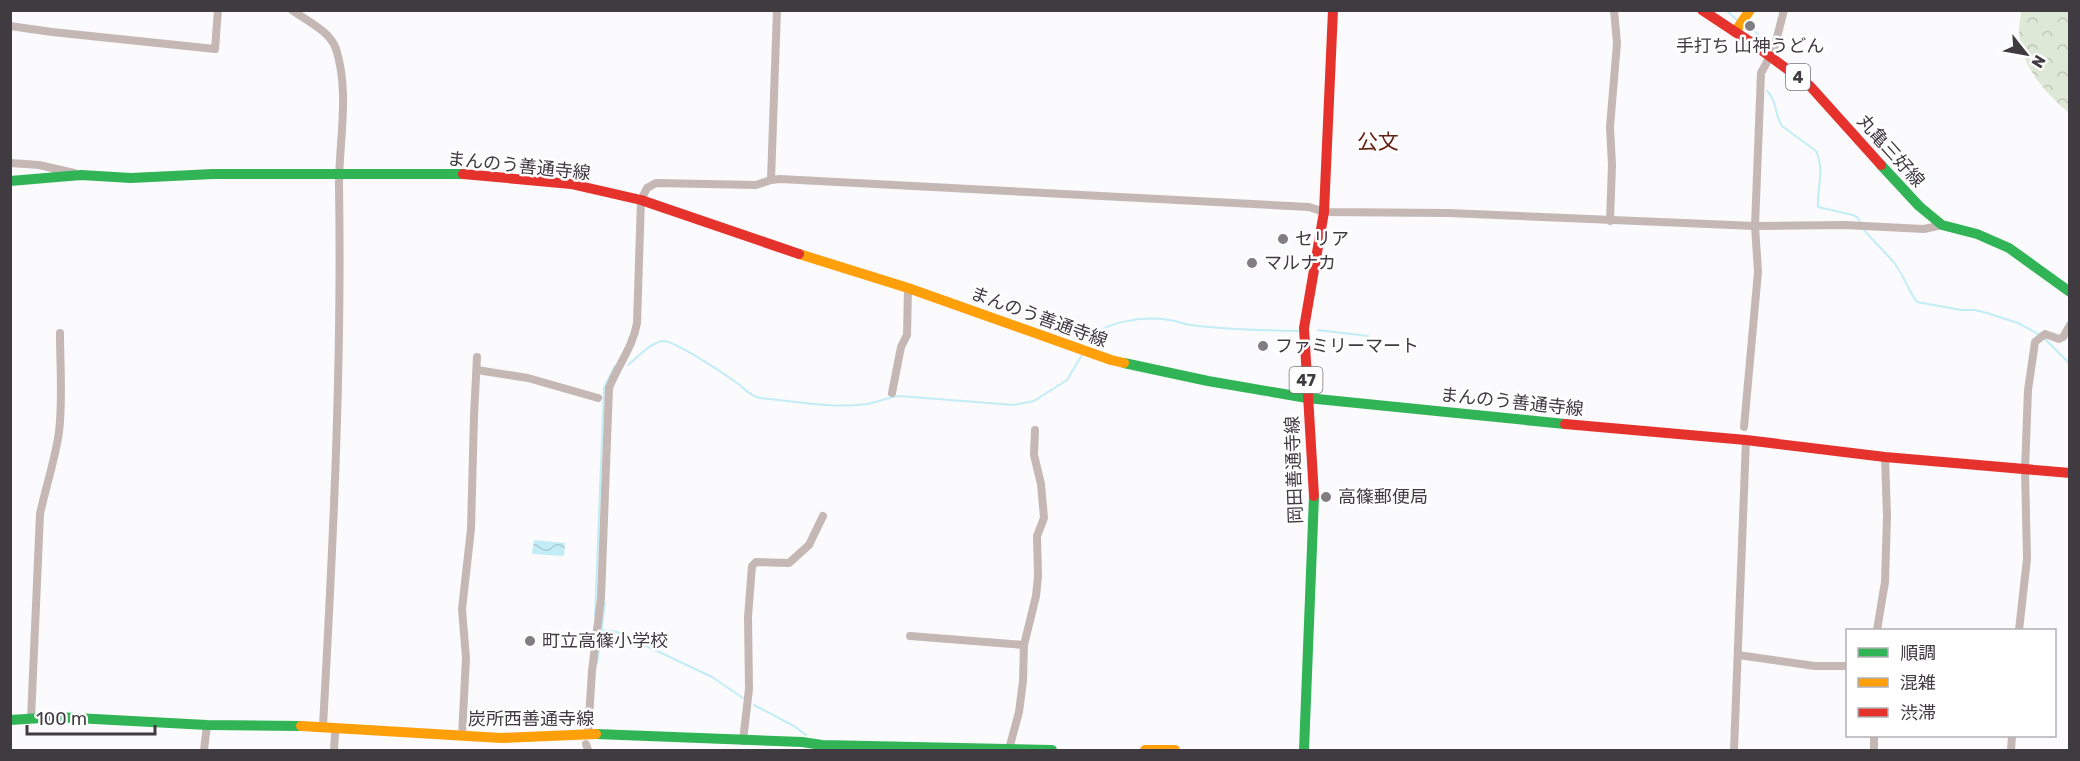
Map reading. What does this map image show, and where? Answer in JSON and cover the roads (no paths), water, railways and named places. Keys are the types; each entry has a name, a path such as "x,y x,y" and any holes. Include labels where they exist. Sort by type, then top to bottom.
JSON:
{"main road":[{"name":"岡田善通寺線","path":"1304,750 1314,489 1304,328 1324,212 1333,10"},
{"name":"丸亀三好線","path":"1702,10 1742,22 1771,57 1810,86 1919,206 1942,225 1977,234 2009,248 2070,292"},
{"name":"まんのう善通寺線","path":"10,182 81,175 131,178 213,174 339,173 481,174 572,184 641,200 908,288 1111,360 1185,377 1307,398 1746,440 1885,457 2070,473"},
{"name":"炭所西善通寺線","path":"10,720 57,717 207,725 323,726 587,743 743,741 802,742 822,746 1052,750"},
{"path":"1145,750 1175,750"}],"street":[{"path":"10,26 215,49 218,10"},
{"path":"292,10 331,39 336,48 340,72 342,118 339,173 336,500 323,726"},
{"path":"771,180 777,10"},
{"path":"1610,221 1612,165 1610,127 1617,43 1614,10"},
{"path":"1744,427 1758,272 1755,226 1761,73 1771,57 1784,10"},
{"path":"10,163 39,165 81,175"},
{"path":"587,743 592,671 601,598 609,388 614,374 634,339 638,323 641,200 647,188 656,183 756,185 771,180 1263,204 1309,207 1324,212 1448,213 1610,221 1755,226 1868,226 1924,230 1942,225"},
{"path":"892,393 901,347 908,335 908,288"},
{"path":"2019,629 2027,559 2025,470 2028,390 2035,342 2045,333 2059,339 2063,337 2070,325"},
{"path":"31,719 40,514 54,455 61,404 60,333"},
{"path":"462,736 466,658 462,609 471,529 477,357"},
{"path":"477,370 528,378 598,398"},
{"path":"1009,749 1020,712 1024,645 1036,596 1038,576 1037,536 1044,518 1041,484 1034,455 1035,430"},
{"path":"1734,750 1746,440"},
{"path":"1877,629 1885,582 1887,516 1885,457"},
{"path":"743,741 749,689 748,617 752,566 756,562 789,563 809,545 823,516"},
{"path":"910,636 1024,645"},
{"path":"1738,655 1815,666 1846,666"},
{"path":"204,750 207,725"},
{"path":"334,750 335,734"}],"water":[{"path":"534,540 565,543 564,556 532,554"}],"waterway":[{"path":"1726,10 1737,20"},
{"path":"1745,25 1757,33 1767,48"},
{"path":"1767,91 1773,99 1782,126 1816,151 1820,165 1818,207 1853,215 1860,222"},
{"path":"1862,227 1895,264 1917,302 1987,313 2018,323 2040,335"},
{"path":"1087,342 1103,329 1113,325 1148,319 1218,328 1298,331"},
{"path":"1318,330 1368,336"},
{"path":"2045,339 2070,364"},
{"path":"628,365 649,347 663,341 669,342 712,366 750,394 760,398 844,406 872,403 899,396 1014,405 1034,401 1067,380 1082,355"},
{"path":"595,616 604,388 615,366"},
{"path":"597,664 605,603"},
{"path":"602,630 617,632 712,677 743,698"},
{"path":"754,705 806,735"}],"place":[{"name":"手打ち 山神うどん","path":"1750,26"},
{"name":"セリア","path":"1283,239"},
{"name":"マルナカ","path":"1252,263"},
{"name":"ファミリーマート","path":"1263,346"},
{"name":"高篠郵便局","path":"1326,497"},
{"name":"町立高篠小学校","path":"530,641"}],"district":[{"name":"公文","path":"1378,141"}]}
